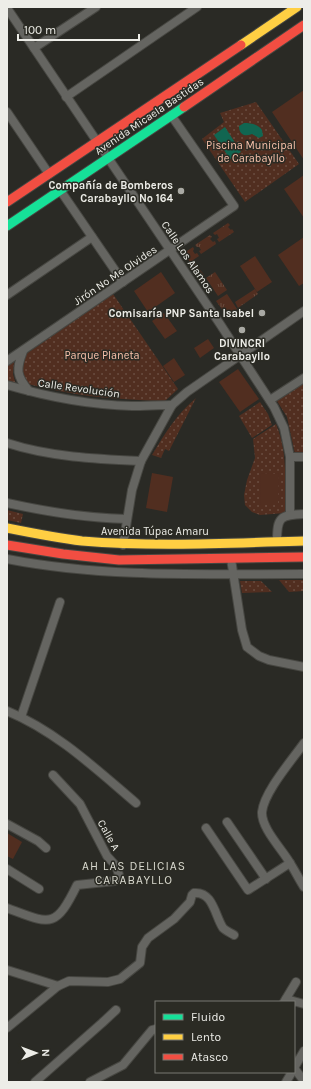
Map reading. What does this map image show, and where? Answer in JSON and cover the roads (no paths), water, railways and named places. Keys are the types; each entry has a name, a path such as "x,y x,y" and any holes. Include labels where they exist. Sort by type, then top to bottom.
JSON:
{"main road":[{"name":"Avenida Micaela Bastidas","path":"7,202 297,7"},
{"name":"Avenida Micaela Bastidas","path":"7,226 304,25"},
{"name":"Avenida Túpac Amaru","path":"7,528 56,538 124,544 304,541"},
{"path":"7,545 52,553 138,561 304,557"},
{"path":"103,572 104,559"}],"street":[{"path":"34,48 96,7"},
{"path":"66,97 197,7"},
{"name":"Calle Los Alamos","path":"7,8 270,400 284,428 290,457 290,515"},
{"path":"7,112 49,174"},
{"name":"Jirón No Me Olvides","path":"7,361 234,206 171,115"},
{"path":"60,190 123,282"},
{"path":"7,295 92,237"},
{"path":"124,544 132,490 141,461 172,405 182,396 304,311"},
{"path":"22,351 19,360 18,376 22,384 29,391"},
{"path":"270,400 304,378"},
{"name":"Calle Revolución","path":"7,385 61,398 92,403 132,406 172,405"},
{"path":"7,443 56,454 99,460 141,461"},
{"path":"290,457 304,457"},
{"name":"Avenida Túpac Amaru","path":"7,503 70,515 127,519"},
{"path":"277,541 278,522 283,517 304,514"},
{"path":"231,559 242,630 247,647 259,656 269,660 304,667"},
{"path":"7,561 103,572 142,574 304,574"},
{"path":"21,717 60,602"},
{"path":"7,711 21,717 74,750 136,803"},
{"path":"304,743 269,793 264,803 262,812 266,828 290,863 304,887"},
{"name":"Calle A","path":"7,908 39,920 50,920 58,916 64,909 77,885 115,881 119,875 116,866 107,856 80,804 54,775"},
{"path":"227,822 266,879"},
{"path":"7,824 38,841 46,848"},
{"path":"206,828 248,890 290,863"},
{"path":"7,870 39,889"},
{"path":"7,1028 58,986 69,981 108,982 120,979 140,963 142,947 148,938 174,919 190,902 194,893 202,894 211,902 224,929 234,935"},
{"path":"7,970 58,986"},
{"path":"285,1000 296,982"},
{"path":"35,1082 116,1010"},
{"path":"90,1082 123,1065 152,1030 155,1029"},
{"path":"295,1066 304,1051"},
{"path":"295,1069 304,1081"},
{"path":"286,1082 291,1073"}],"place":[{"name":"Compañía de Bomberos Carabayllo Nº 164","path":"181,191"},
{"name":"Comisaría PNP Santa Isabel","path":"262,313"},
{"name":"DIVINCRI Carabayllo","path":"242,330"}],"district":[{"name":"AH LAS DELICIAS CARABAYLLO","path":"134,873"}],"park label":[{"name":"Piscina Municipal de Carabayllo","path":"251,151"},
{"name":"Parque Planeta","path":"102,355"}]}
